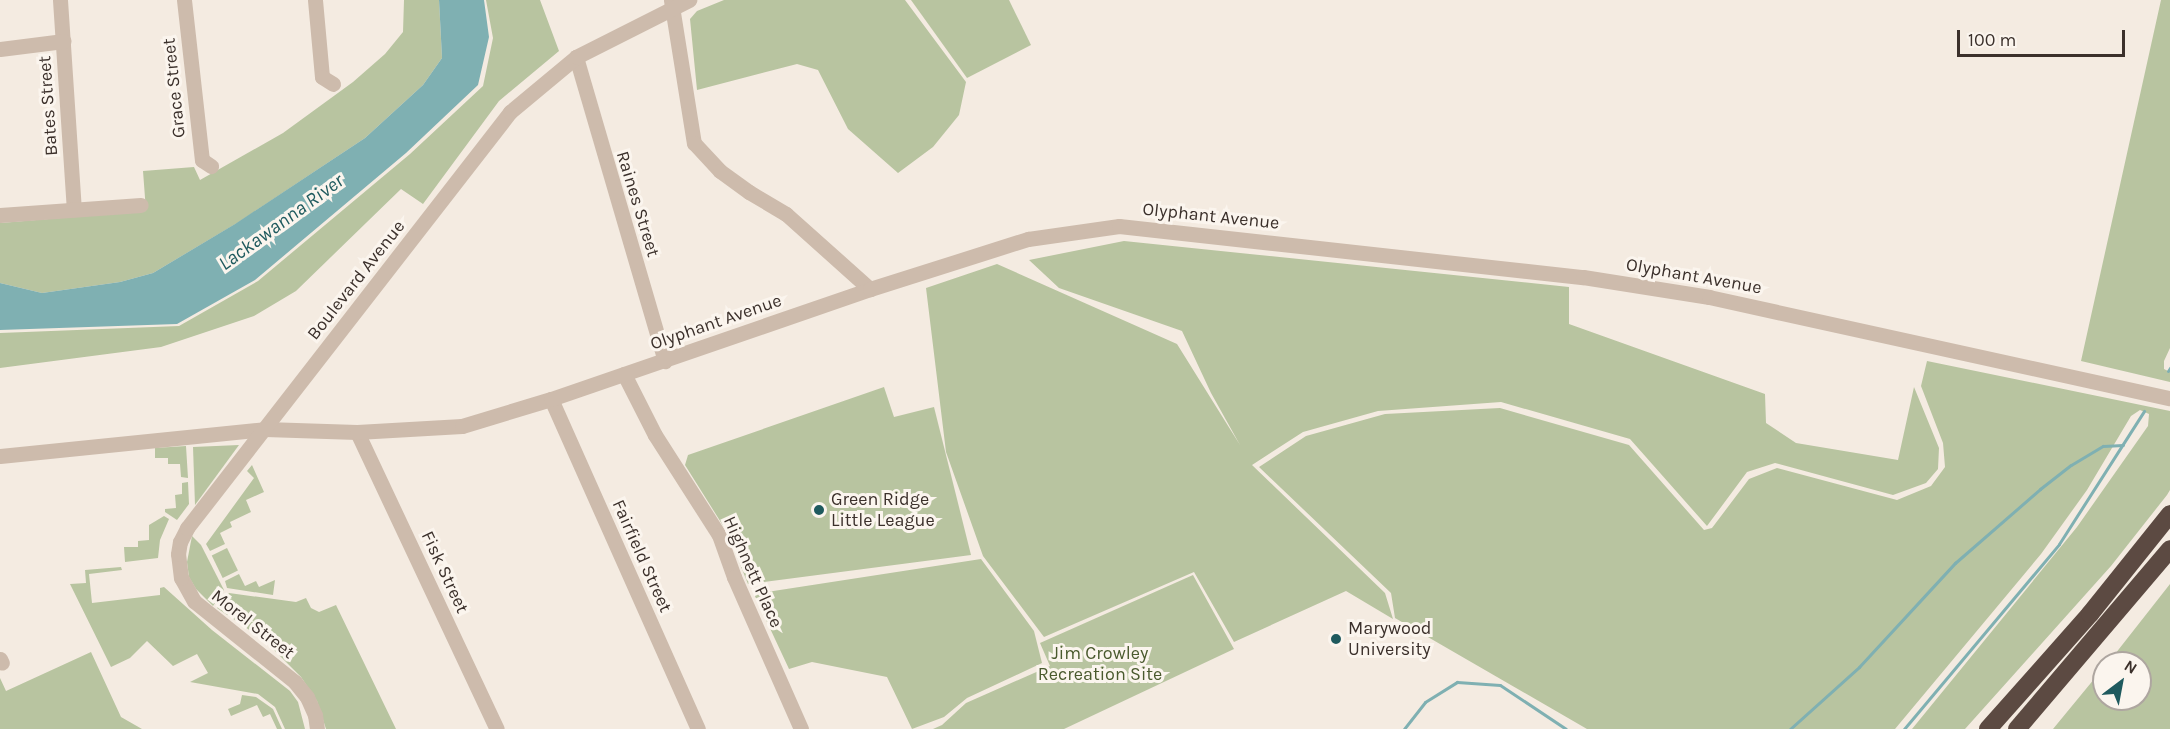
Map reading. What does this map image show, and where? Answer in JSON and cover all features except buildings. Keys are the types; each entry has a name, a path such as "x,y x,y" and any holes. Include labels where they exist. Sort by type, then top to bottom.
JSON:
{"highway":[{"path":"1988,729 2103,598 2170,514"},
{"path":"2017,729 2170,549"}],"street":[{"name":"Bates Street","path":"60,0 74,210"},
{"name":"Grace Street","path":"184,0 202,160 211,166"},
{"path":"315,0 322,77 333,84"},
{"name":"Boulevard Avenue","path":"265,429 510,112 576,57 672,3 689,0"},
{"path":"672,3 694,143 720,171 786,214 870,289"},
{"path":"0,49 63,41"},
{"name":"Raines Street","path":"576,57 665,361"},
{"path":"0,215 141,205"},
{"name":"Olyphant Avenue","path":"265,429 357,432 462,426 551,399 870,289 1028,239 1119,225 1583,277 1709,297 2170,398"},
{"name":"Highnett Place","path":"624,374 655,435 719,535 734,577 801,729"},
{"name":"Fairfield Street","path":"551,399 698,729"},
{"path":"0,456 265,429"},
{"name":"Morel Street","path":"265,429 187,528 180,542 178,554 181,578 194,601 295,682 307,697 315,715 317,729"},
{"name":"Fisk Street","path":"357,432 497,729"}],"green space":[{"path":"404,0 439,0 442,58 423,85 365,138 237,223 153,273 120,282 42,293 0,283 0,223 146,211 143,171 194,167 200,180 283,133 353,82 385,54 403,32"},
{"path":"486,0 540,0 559,51 499,101 423,204 401,189 296,291 254,316 161,347 0,368 0,333 179,326 258,281 410,154 483,86 493,38"},
{"path":"724,0 905,0 966,82 959,115 933,147 898,173 848,129 818,70 797,64 697,90 690,19 697,11"},
{"path":"911,0 1009,0 1031,45 967,78"},
{"path":"2161,0 2170,0 2170,348 2164,361 2164,369 2170,372 2170,382 2081,361"},
{"path":"1124,241 1569,287 1569,324 1765,394 1766,423 1796,443 1898,460 1914,387 1939,448 1938,469 1926,483 1893,495 1775,463 1747,472 1707,526 1630,439 1501,402 1378,411 1303,432 1252,465 1385,593 1393,619 1346,591 1234,642 1194,572 1044,637 983,556 946,452 926,288 997,264 1177,344 1240,445 1211,393 1182,331 1059,288 1029,260"},
{"path":"1927,361 2170,411 2170,490 2167,495 2111,566 1965,729 1912,729 2077,527 2148,426 2149,414 2140,410 2131,416 2087,490 2041,554 1895,729 1587,729 1395,618 1391,593 1259,467 1306,436 1385,414 1500,408 1629,445 1704,530 1712,528 1749,479 1777,468 1897,500 1931,486 1945,467 1943,443 1921,386"},
{"path":"884,387 894,417 934,407 971,555 748,584 727,532 685,465 688,455"},
{"path":"239,445 195,505 193,447"},
{"path":"186,446 188,478 181,477 180,464 168,464 168,458 155,458 155,448"},
{"path":"252,465 264,492 246,500 251,512 230,522 232,527 220,533 225,544 210,551 206,544 254,478 247,471"},
{"path":"188,482 189,504 177,520 165,512 165,509 176,508 175,495 182,494 182,483"},
{"path":"164,516 169,519 160,540 158,558 125,562 124,547 138,547 138,541 149,540 149,525"},
{"path":"192,536 201,545 224,590 213,606 196,589 189,577 187,562"},
{"path":"227,548 238,570 223,578 212,555"},
{"path":"981,559 1034,631 1042,663 967,698 944,717 912,729 887,677 812,662 789,669 754,594"},
{"path":"121,567 122,570 89,574 92,603 160,595 160,588 164,587 212,630 290,691 298,702 305,729 285,729 275,707 258,694 190,682 208,673 197,654 173,666 147,641 130,658 111,667 70,584 86,583 85,570"},
{"path":"239,574 245,586 256,581 259,587 275,580 273,595 227,588 225,581"},
{"name":"Jim Crowley Recreation Site","path":"1193,575 1234,649 1064,729 933,729 942,725 966,703 1050,666 1040,643"},
{"path":"2170,584 2170,729 2053,729 2092,682 2092,711 2152,711 2152,651 2117,651"},
{"path":"229,593 296,602 306,598 311,608 319,612 336,605 396,729 326,729 317,701 301,677 264,640 217,608"},
{"path":"91,652 121,717 142,729 0,729 0,678 6,691"},
{"path":"242,695 256,697 273,709 282,729 277,729 270,714 263,717 257,705 231,716 228,709 240,704"}],"water":[{"name":"Lackawanna River","path":"439,0 484,0 489,37 478,85 406,153 255,280 177,324 0,330 0,283 42,293 120,282 153,273 235,224 365,138 423,85 442,58"}],"waterway":[{"path":"1904,729 2059,544 2144,411"},
{"path":"1790,729 1859,667 1955,563 2040,489 2071,465 2103,446 2123,445"},
{"path":"1404,729 1425,702 1457,682 1500,685 1566,729"}],"place":[{"name":"Green Ridge Little League","path":"819,510"},
{"name":"Marywood University","path":"1336,639"}]}
